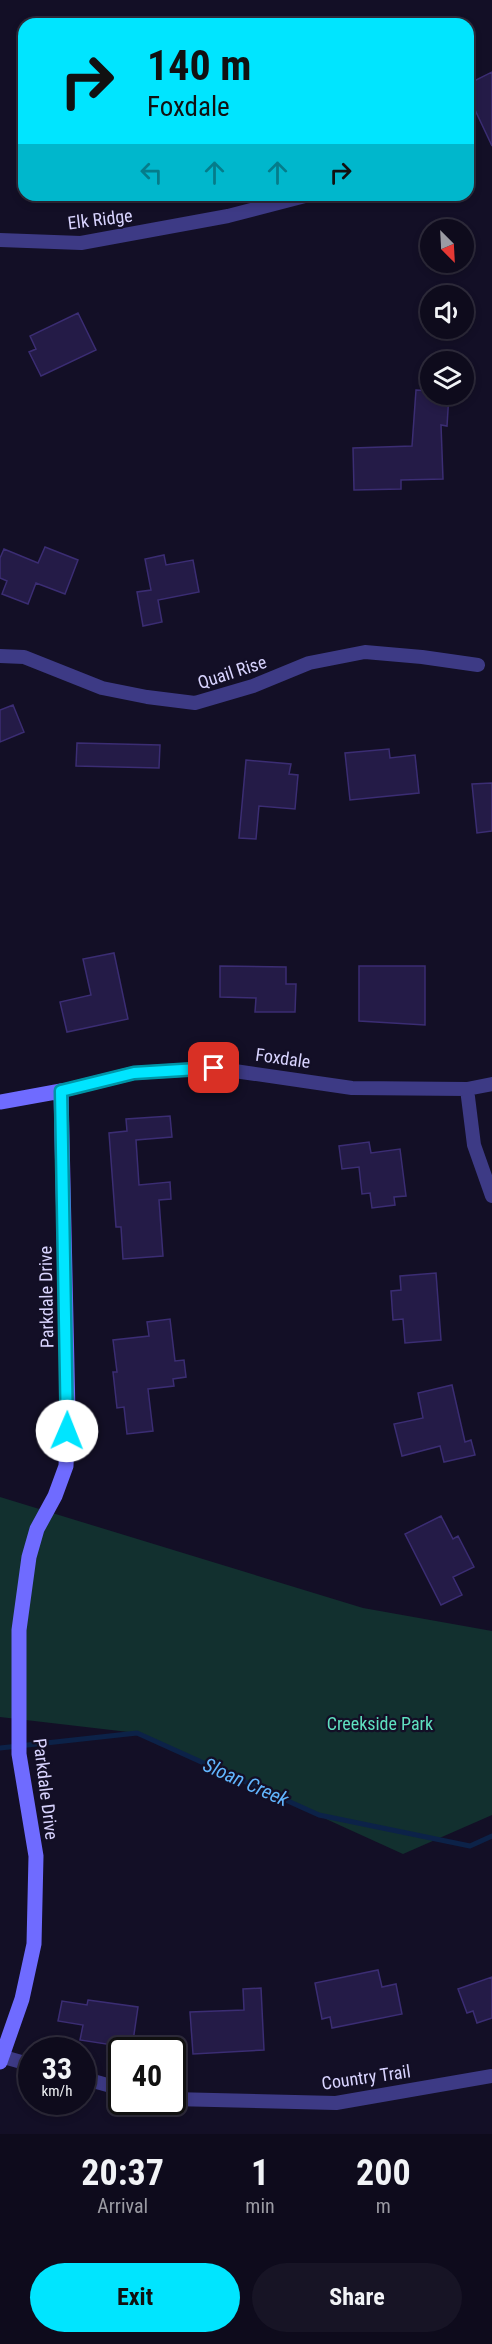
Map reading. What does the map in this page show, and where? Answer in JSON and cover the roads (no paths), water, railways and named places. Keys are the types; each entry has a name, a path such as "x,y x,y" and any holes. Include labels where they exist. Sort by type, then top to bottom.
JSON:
{"street":[{"name":"Elk Ridge","path":"0,240 81,243 228,216 286,201"},
{"name":"Quail Rise","path":"0,656 24,657 102,688 147,698 195,703 253,686 309,663 365,652 478,665"},
{"name":"Foxdale","path":"0,1102 61,1091 134,1073 214,1068 352,1088 466,1089 492,1084"},
{"path":"466,1089 474,1145 492,1196"},
{"name":"Parkdale Drive","path":"1,2059 22,1999 33,1944 36,1856 19,1754 19,1630 29,1557 37,1529 55,1496 66,1466 67,1361 61,1091"},
{"path":"1,2059 18,2062"},
{"name":"Country Trail","path":"186,2100 336,2103 492,2076"}],"waterway":[{"name":"Sloan Creek","path":"0,1748 137,1733 319,1815 470,1846 492,1836"}],"park label":[{"name":"Creekside Park","path":"380,1723"}]}
